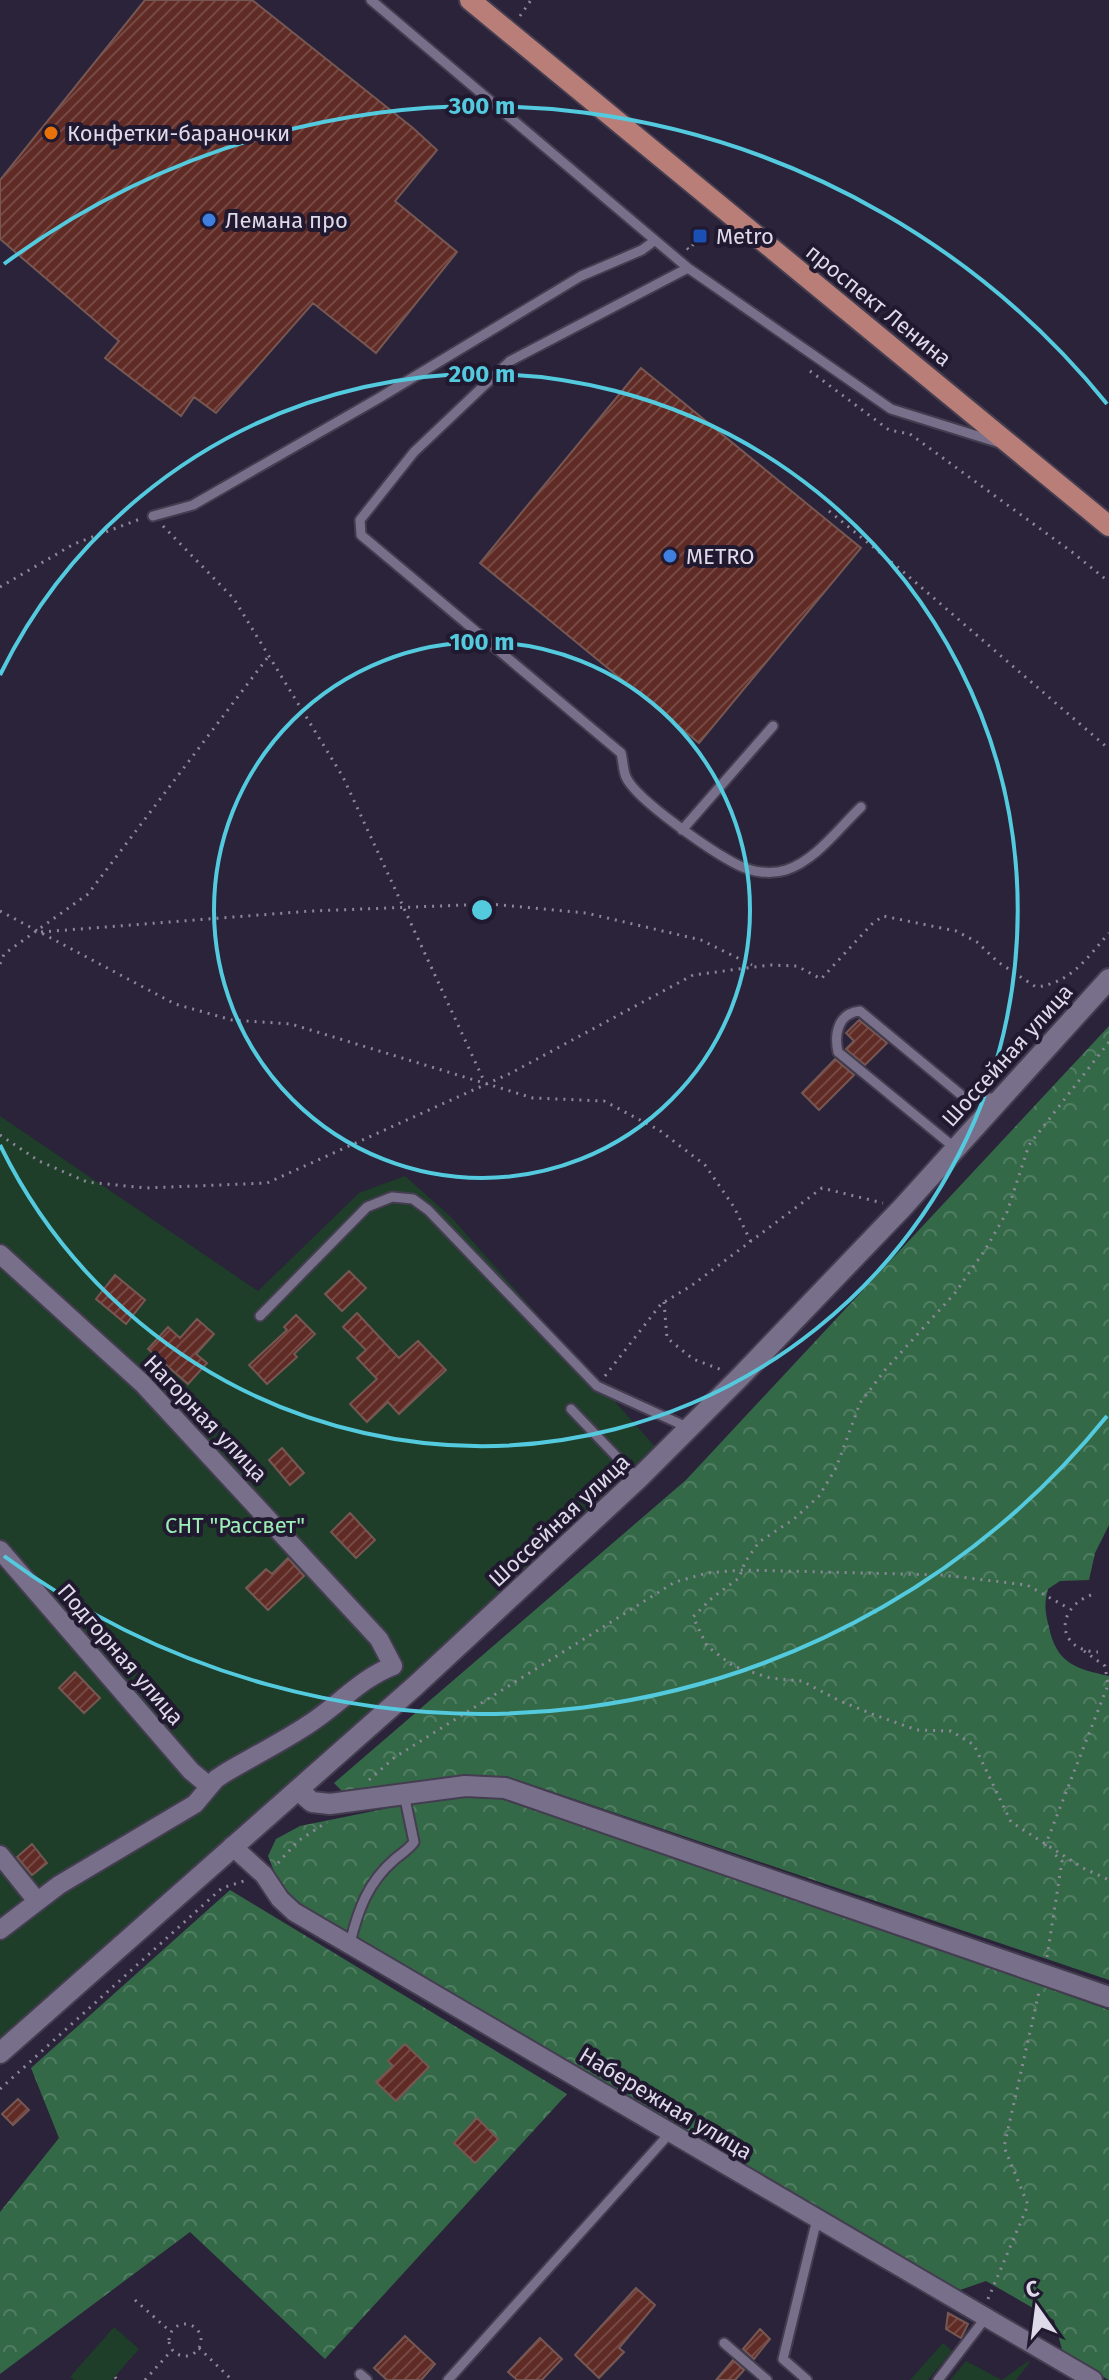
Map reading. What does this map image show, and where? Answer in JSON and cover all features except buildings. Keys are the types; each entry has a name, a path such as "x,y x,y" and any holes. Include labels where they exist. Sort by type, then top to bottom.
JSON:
{"main road":[{"name":"проспект Ленина","path":"470,0 1109,526"}],"street":[{"name":"Шоссейная улица","path":"0,2053 415,1686 638,1479 902,1208 1109,979"},
{"name":"Нагорная улица","path":"0,1254 142,1383 184,1426 379,1639 393,1666 415,1686"},
{"name":"Подгорная улица","path":"0,1550 191,1771 209,1786"},
{"path":"0,1930 37,1901 195,1804 209,1786 225,1773 306,1726 336,1705 362,1681 393,1666"},
{"path":"298,1790 312,1802 320,1804 465,1786 505,1788 1109,1997"},
{"name":"Набережная улица","path":"232,1846 264,1875 280,1899 294,1912 1093,2380"},
{"path":"0,1855 37,1901"}],"lane":[{"path":"371,0 688,268 891,409 1016,448"},
{"path":"153,516 193,505 581,276 642,250 654,241"},
{"path":"688,268 675,272 510,361 414,452 360,520 361,535 621,753 626,778 682,830 738,865 772,873 786,870 809,859 861,807"},
{"path":"682,830 773,726"},
{"path":"955,1148 838,1052 838,1025 851,1012 860,1011 965,1098 984,1100 1005,1097"},
{"path":"260,1316 367,1207 392,1197 413,1199 428,1210 597,1386 689,1428"},
{"path":"571,1409 638,1479"},
{"path":"350,1943 365,1894 414,1842 404,1794"},
{"path":"448,2380 670,2133"},
{"path":"807,2380 783,2359 817,2219"},
{"path":"938,2380 987,2316"},
{"path":"724,2343 767,2380"}],"path":[{"path":"808,369 889,430 910,434 1109,582"},
{"path":"829,511 1109,749"},
{"path":"0,587 74,544 153,516 234,599 343,777 485,1084"},
{"path":"0,964 4,954 88,894 268,657"},
{"path":"38,932 311,911 491,904 586,913 701,940 754,966"},
{"path":"0,911 175,1004 232,1020 291,1024 533,1098 604,1101 659,1130 705,1165 734,1207 751,1242"},
{"path":"0,1135 39,1161 87,1182 146,1188 267,1183 511,1073 693,975 754,966 797,966 821,979 883,916 956,931 977,942 998,962 1036,987 1050,985 1070,976 1109,933"},
{"path":"1109,1042 1029,1145 1007,1212 985,1250 955,1293 885,1370 860,1403 853,1418 851,1434 819,1496 794,1519 759,1542 745,1562 739,1578 693,1617 707,1646 733,1666 770,1678 802,1681 838,1700 887,1719 917,1730 951,1731 974,1745 1011,1822 1083,1868 1109,1880"},
{"path":"597,1386 664,1302 691,1286 822,1188 902,1208"},
{"path":"664,1302 667,1338 693,1359 740,1377"},
{"path":"0,2089 222,1888 264,1875 274,1868 298,1841 327,1822 395,1757 675,1582 707,1573 743,1570 943,1575 1027,1585 1070,1609"},
{"path":"1091,1595 1079,1599 1070,1609 1065,1622 1066,1631 1070,1640 1105,1666"},
{"path":"1084,1651 1098,1652"},
{"path":"135,2300 171,2332"},
{"path":"183,2324 193,2326 201,2338 199,2348 186,2356 172,2350 169,2341 171,2332 183,2324"},
{"path":"199,2348 232,2380"},
{"path":"145,2380 172,2350"}],"green space":[{"path":"1109,1026 1109,1525 1095,1553 1089,1580 1060,1581 1048,1589 1046,1608 1052,1639 1062,1656 1077,1667 1109,1676 1109,1980 506,1776 346,1795 334,1783 686,1480"},
{"name":"СНТ \"Рассвет\"","path":"0,1116 258,1291 359,1193 405,1176 451,1217 658,1450 398,1693 0,2048"},
{"path":"488,1795 638,1843 1109,2010 1109,2380 1063,2353 1054,2320 986,2281 957,2291 631,2102 304,1906 281,1889 268,1856 276,1839 300,1826 438,1798"},
{"path":"230,1890 567,2094 325,2359 190,2232 0,2374 0,2212 59,2138 31,2068"},
{"path":"114,2327 139,2349 112,2380 74,2380 70,2377"},
{"path":"943,2343 952,2351 928,2380 910,2380"},
{"path":"966,2361 1002,2380 950,2380"},
{"path":"1028,2361 1030,2362 1016,2380 1002,2380"}],"place":[{"name":"Конфетки-бараночки","path":"51,133"},
{"name":"Лемана про","path":"209,220"},
{"name":"Metro","path":"700,236"},
{"name":"METRO","path":"670,556"}]}
